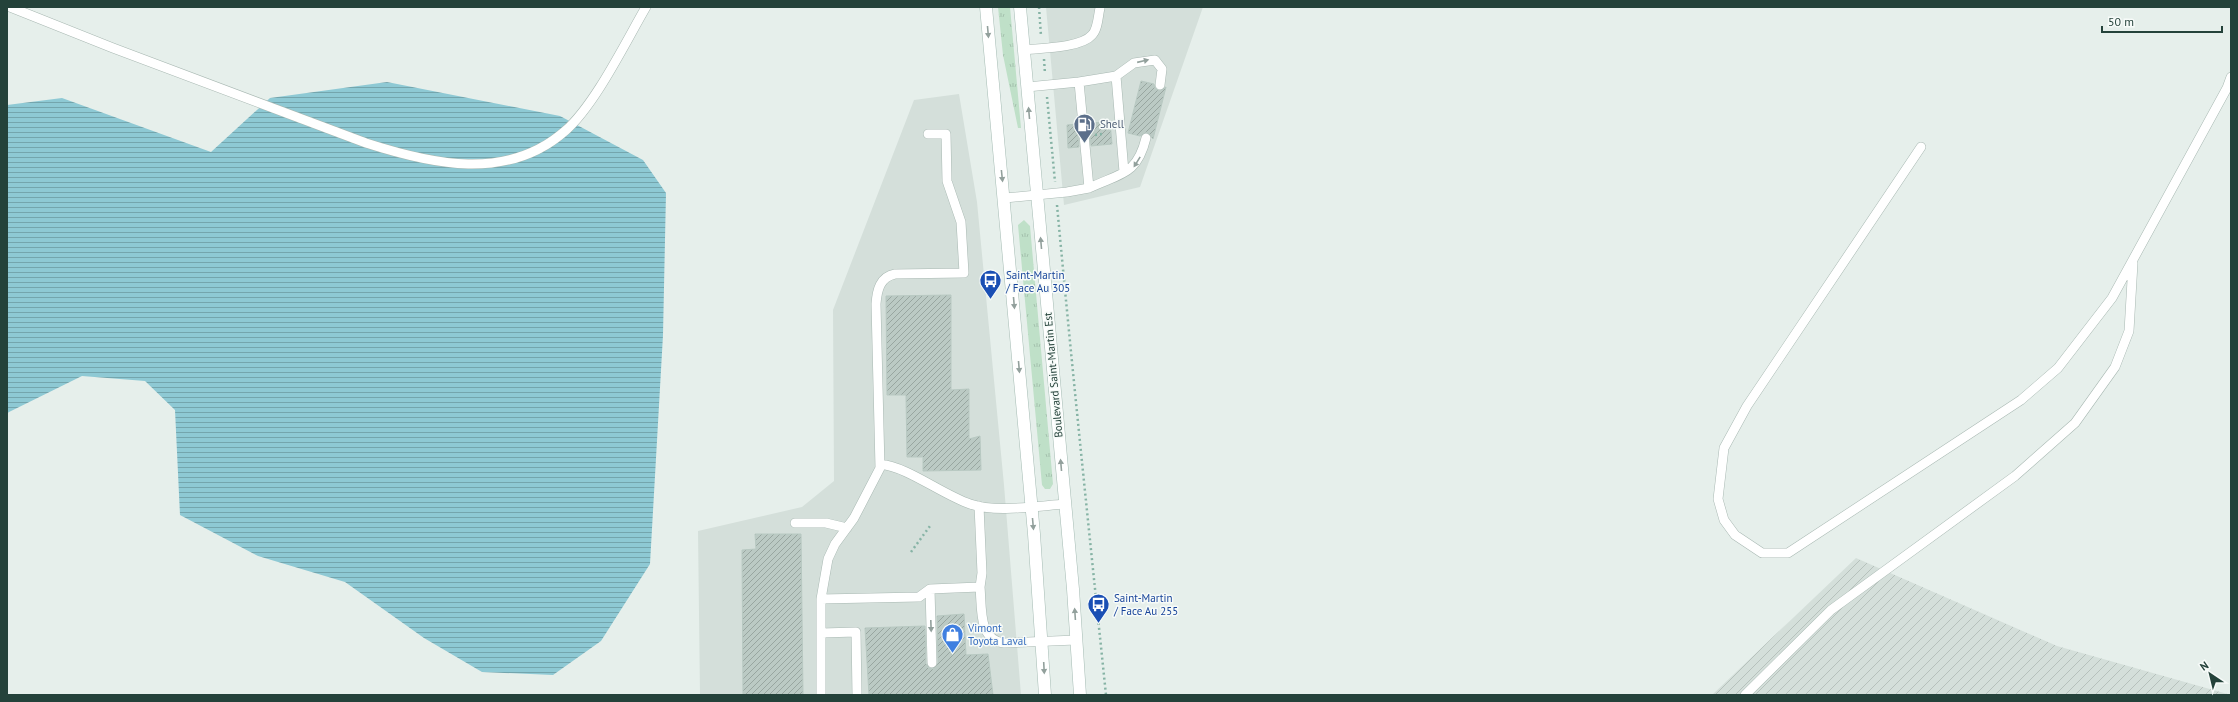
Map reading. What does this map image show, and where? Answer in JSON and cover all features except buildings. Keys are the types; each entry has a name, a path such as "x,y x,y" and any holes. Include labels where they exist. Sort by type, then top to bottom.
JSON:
{"main road":[{"path":"986,7 1032,507 1043,642 1045,695"},
{"name":"Boulevard Saint-Martin Est","path":"1020,7 1065,504 1080,695"}],"lane":[{"path":"10,7 113,48 366,143 414,158 440,163 474,165 496,164 521,157 544,146 565,131 581,113 602,83 646,7"},
{"path":"1023,50 1066,45 1086,40 1091,37 1095,30 1100,8"},
{"path":"1027,87 1079,82 1116,76 1134,63 1154,60 1162,69 1160,85"},
{"path":"1116,76 1124,172"},
{"path":"1921,147 1747,406 1724,448 1718,499 1724,520 1735,535 1762,553 1788,553 2021,400 2058,368 2112,298 2227,88 2231,76"},
{"path":"1079,82 1089,188"},
{"path":"821,695 821,599 831,552 847,528 877,476 880,464 876,304 878,288 886,278 896,274 964,273 961,222 947,181 946,134 928,134"},
{"path":"1004,198 1037,196 1089,188 1134,166 1146,138"},
{"path":"1745,695 1831,610 2015,476 2075,423 2115,367 2129,331 2133,259"},
{"path":"880,464 893,466 946,494 979,506 1032,507 1065,504"},
{"path":"979,506 982,573 980,587 982,622 989,636 995,641 1004,644 1076,640"},
{"path":"795,523 826,523 847,528"},
{"path":"821,599 919,597 930,590 980,587"},
{"path":"930,590 932,663"},
{"path":"822,633 856,632 857,695"}],"path":[{"path":"1039,7 1042,38"},
{"path":"1047,99 1054,177"},
{"name":"Boulevard Saint-Martin Est","path":"1057,208 1084,496 1095,579 1095,598 1106,695"},
{"path":"911,552 930,526"}],"shaded area":[{"path":"1046,7 1203,7 1140,187 1064,205"},
{"path":"959,94 977,202 1004,485 1021,695 700,695 698,531 802,507 834,481 833,310 914,100"},
{"path":"1856,558 2057,646 2231,695 1712,695"}],"green space":[{"path":"998,7 1010,7 1021,128 1018,128 1003,55"},
{"path":"1024,220 1030,226 1053,484 1050,489 1045,489 1042,485 1018,225"}],"water":[{"path":"387,82 560,116 643,160 666,193 663,335 650,564 601,641 553,675 482,672 424,638 345,582 258,556 180,515 175,410 145,381 82,376 7,413 7,105 62,98 211,152 270,98"}],"place":[{"name":"Shell","path":"1085,144"},
{"name":"Saint-Martin / Face Au 305","path":"991,300"},
{"name":"Saint-Martin / Face Au 255","path":"1098,624"},
{"name":"Vimont Toyota Laval","path":"953,654"}]}
